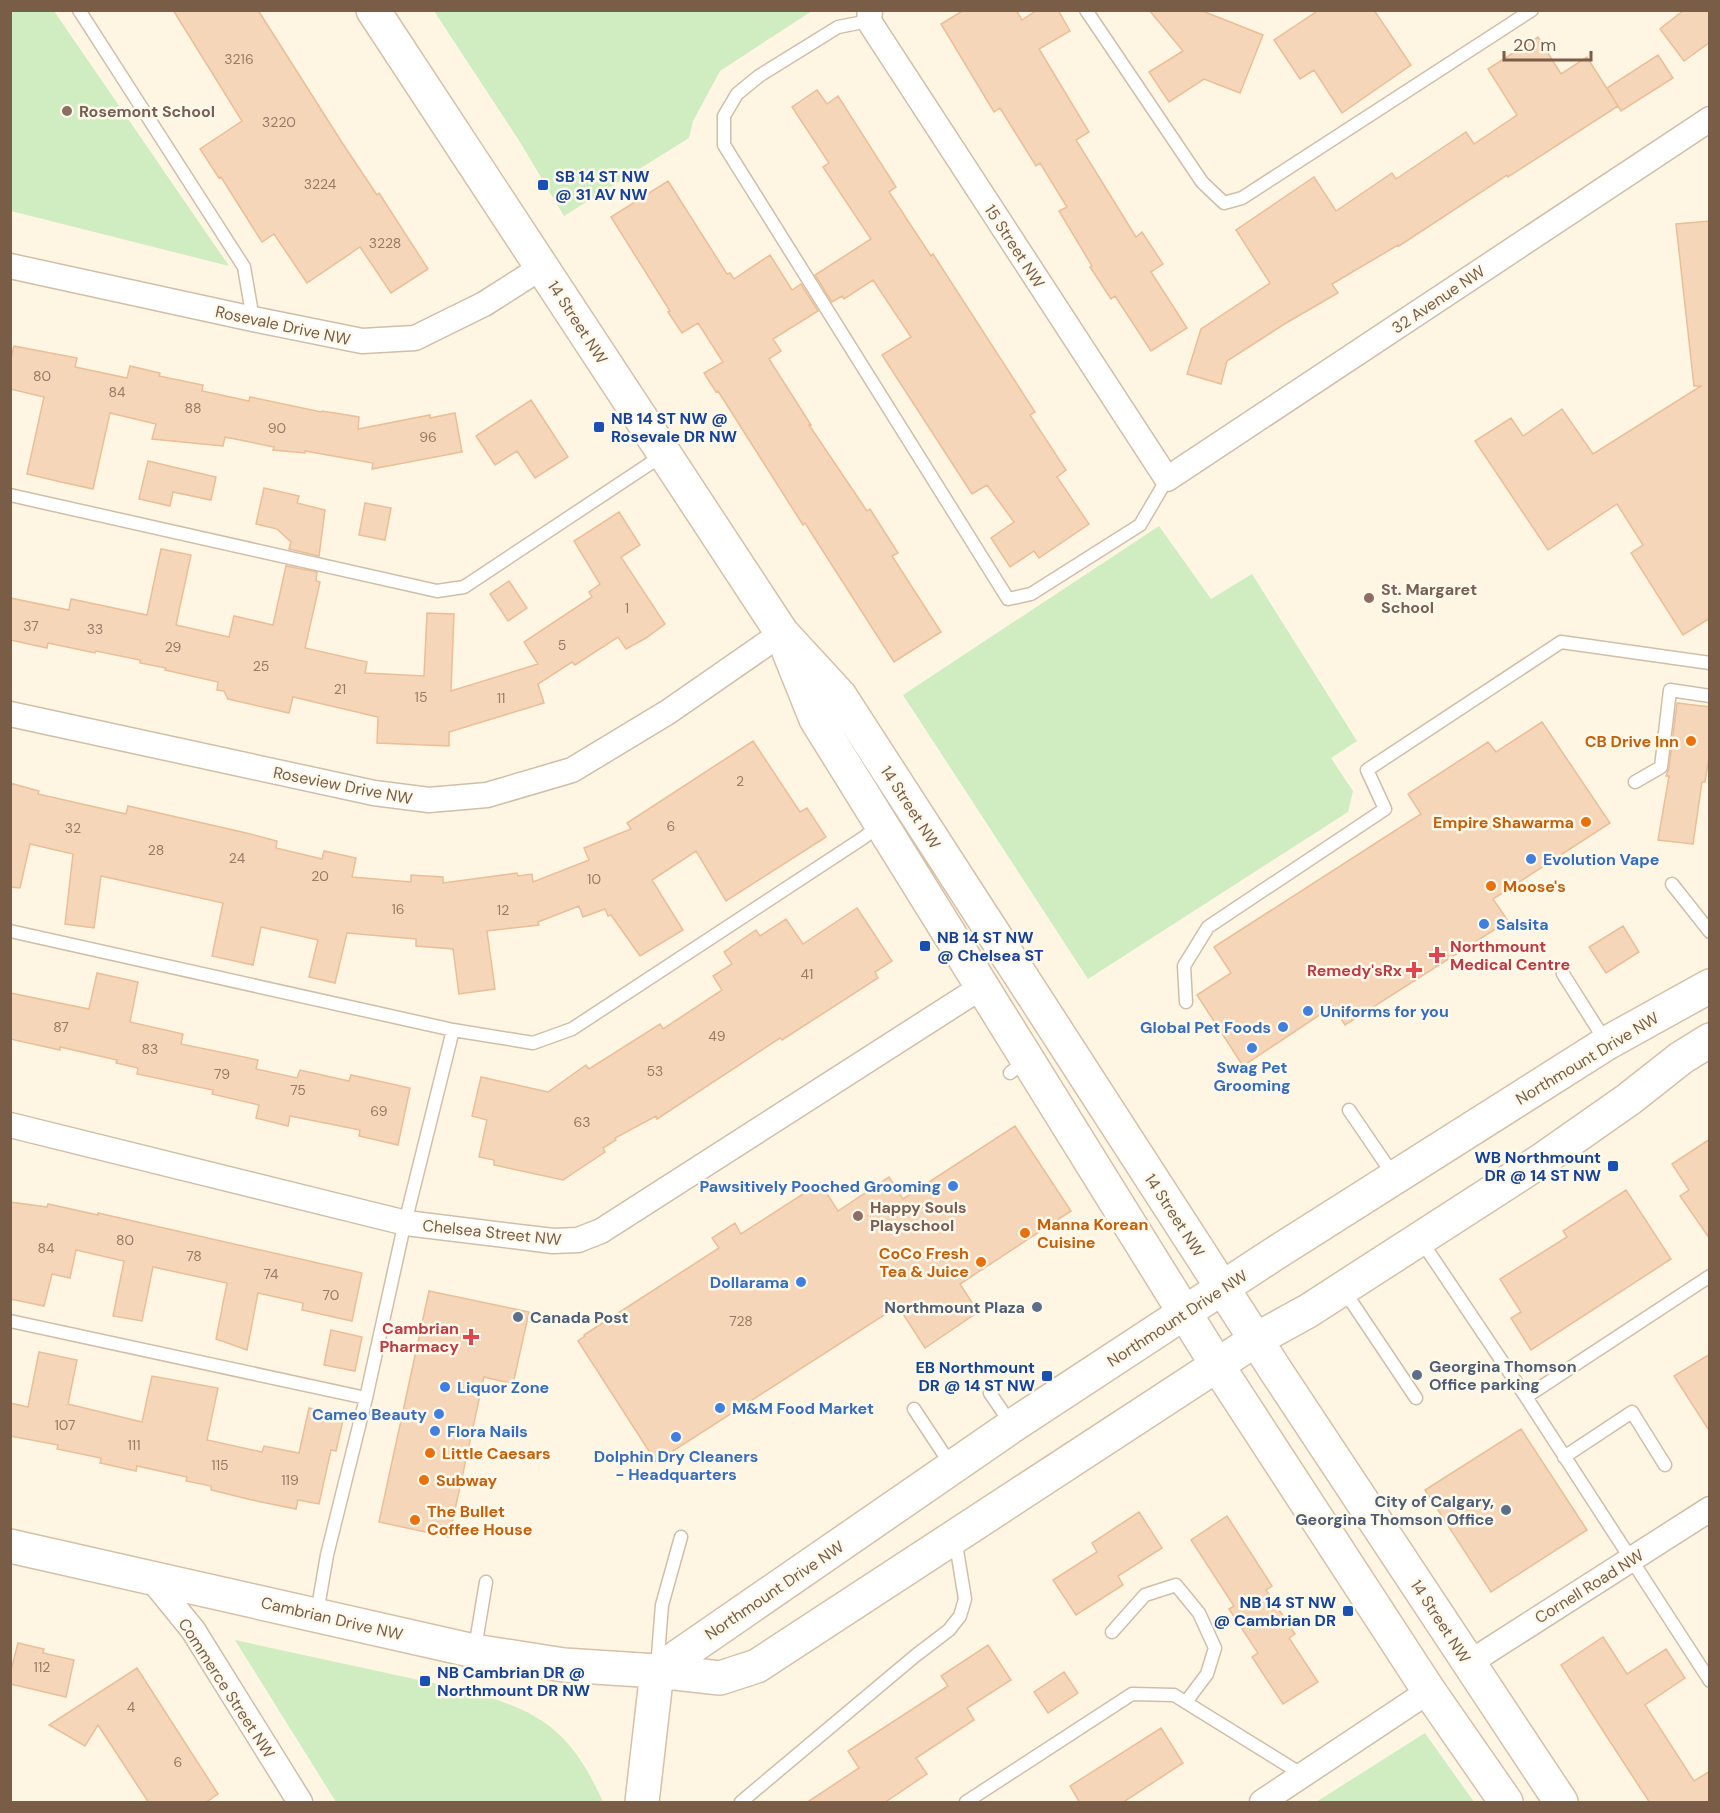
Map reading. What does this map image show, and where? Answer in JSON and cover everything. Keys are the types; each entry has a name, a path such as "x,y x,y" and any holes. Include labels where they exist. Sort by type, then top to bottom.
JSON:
{"main road":[{"name":"14 Street NW","path":"373,10 782,633 840,696 1223,1288 1561,1803"},
{"name":"14 Street NW","path":"782,633 816,719 880,825 983,986 1019,1065 1128,1234 1185,1313 1429,1691 1506,1803"},
{"name":"Northmount Drive NW","path":"657,1671 1012,1426 1223,1288 1607,1043 1710,986"},
{"path":"642,1803 657,1671 720,1678 757,1666 1257,1339 1308,1311 1542,1160 1629,1099 1681,1058 1710,1040"},
{"name":"Cambrian Drive NW","path":"10,1546 474,1651 564,1665 657,1671"}],"street":[{"name":"15 Street NW","path":"869,16 1167,479"},
{"name":"32 Avenue NW","path":"1167,479 1710,119"},
{"name":"Rosevale Drive NW","path":"10,266 362,341 415,338 484,304 542,267"},
{"name":"Roseview Drive NW","path":"10,714 374,793 429,800 487,795 572,770 668,712 782,633"},
{"name":"Chelsea Street NW","path":"10,1125 406,1223 553,1241 578,1240 601,1231 983,986"},
{"name":"Cornell Road NW","path":"1469,1663 1710,1509"},
{"name":"Commerce Street NW","path":"149,1576 193,1630 300,1803"},
{"path":"1262,1803 1429,1691"}],"lane":[{"path":"79,10 244,267 253,319"},
{"path":"1086,10 1202,182 1224,203 1242,198 1532,10"},
{"path":"869,16 838,27 759,76 737,94 724,116 724,145 1008,599 1031,594 1140,525 1167,479"},
{"path":"10,495 437,591 464,587 664,454"},
{"path":"1186,1002 1184,966 1208,927 1385,809 1367,770 1561,642 1710,663"},
{"path":"1635,782 1661,767 1670,690 1710,696"},
{"path":"10,931 453,1030 533,1043 572,1029 880,825"},
{"path":"1671,884 1710,932"},
{"path":"1563,974 1607,1043"},
{"path":"316,1614 327,1555 453,1030"},
{"path":"1349,1110 1395,1177"},
{"path":"1419,1238 1526,1397 1710,1681"},
{"path":"1526,1397 1710,1276"},
{"path":"1342,1288 1416,1398"},
{"path":"10,1321 366,1398"},
{"path":"990,1393 1012,1426"},
{"path":"914,1409 953,1468"},
{"path":"1564,1457 1632,1412 1665,1465"},
{"path":"741,1803 949,1630 960,1616 965,1599 955,1536"},
{"path":"657,1671 662,1605 681,1537"},
{"path":"474,1651 486,1582"},
{"path":"1112,1632 1145,1595 1176,1585 1199,1613 1215,1648 1207,1674 1186,1702"},
{"path":"966,1803 1132,1694 1174,1695 1303,1775"}],"green space":[{"name":"Rosemont School","path":"10,11 54,11 229,266 11,211"},
{"path":"434,11 812,11 720,71 693,121 689,138 564,216 520,142"},
{"path":"1159,526 1211,599 1252,574 1357,741 1331,758 1353,791 1348,812 1088,979 903,695"},
{"path":"235,1640 465,1690 514,1706 550,1726 565,1740 591,1777 603,1802 336,1802"},
{"path":"1425,1733 1474,1802 1316,1802"}],"building":[{"path":"173,10 258,10 341,141 377,195 379,193 428,269 391,293 360,247 307,283 274,234 262,242 221,177 219,178 200,149 242,121"},
{"path":"964,10 1016,10 1022,20 1037,10 1058,10 1070,31 1039,49 1089,132 1076,140 1136,237 1142,232 1163,264 1151,272 1187,328 1151,351 1115,296 1111,299 1090,267 1092,266 1059,211 1067,207 1040,163 1036,166 1000,108 994,112 941,24"},
{"path":"1149,10 1200,10 1263,35 1240,93 1204,79 1169,102 1149,72 1183,51"},
{"path":"1319,10 1374,10 1411,65 1342,113 1314,70 1300,79 1274,40"},
{"path":"1684,10 1710,10 1710,42 1684,61 1660,29"},
{"path":"1538,37 1561,74 1587,57 1618,106 1399,246 1332,284 1338,293 1227,361 1221,384 1187,374 1201,329 1270,283 1236,230 1314,177 1336,211 1392,173 1396,179 1466,132 1474,144 1517,115 1488,69"},
{"path":"1658,55 1673,78 1621,111 1607,88"},
{"path":"817,90 827,104 838,96 896,187 889,192 931,256 933,254 1035,412 1030,415 1066,470 1057,477 1089,524 1039,558 1034,551 1010,567 991,538 1014,522 987,485 972,494 882,355 911,337 873,280 844,299 842,296 832,302 815,275 871,239 823,167 829,163 792,107"},
{"path":"668,181 727,274 730,273 734,279 770,255 792,290 801,284 818,311 773,339 781,351 769,359 811,425 809,425 867,511 870,509 898,553 892,556 941,632 894,662 805,523 803,525 718,391 716,392 704,373 723,362 698,323 682,333 611,217"},
{"path":"1710,221 1710,618 1683,635 1631,553 1643,545 1617,504 1548,550 1475,441 1511,418 1523,436 1562,409 1593,454 1701,386 1694,386 1676,224"},
{"path":"14,346 77,358 75,367 127,378 130,366 160,373 159,376 203,385 202,391 249,401 250,397 321,412 359,417 358,429 430,415 430,418 455,413 462,452 372,469 373,463 305,451 305,453 273,450 274,447 225,437 223,446 152,439 156,424 110,413 93,489 27,474 44,397 10,389 10,362"},
{"path":"531,400 568,457 535,478 517,451 495,465 476,436"},
{"path":"148,461 216,477 211,500 173,492 170,506 139,499"},
{"path":"264,488 299,496 297,503 325,510 319,556 289,549 291,542 277,529 256,524"},
{"path":"365,503 391,508 385,540 359,535"},
{"path":"619,512 640,545 621,557 665,624 626,649 618,637 575,665 572,662 538,684 544,703 449,732 449,746 377,743 378,717 293,697 289,713 228,699 224,691 217,690 218,682 140,663 140,660 48,643 47,648 10,640 10,598 69,610 71,599 147,615 161,549 191,555 176,625 229,637 234,616 273,625 286,566 317,572 316,581 320,582 305,648 367,662 365,673 424,676 427,613 454,614 451,691 538,664 524,642 592,597 589,592 600,584 574,541"},
{"path":"509,581 527,608 508,621 490,594"},
{"path":"1677,703 1710,707 1710,752 1705,782 1702,782 1693,844 1658,840 1669,776 1666,776"},
{"path":"1542,722 1610,823 1493,899 1508,921 1345,1025 1333,1006 1243,1066 1197,995 1231,973 1214,947 1421,814 1408,794 1488,742 1496,752"},
{"path":"753,741 800,812 807,808 826,837 726,901 696,851 652,880 683,930 640,956 605,909 583,917 579,906 538,922 539,925 487,931 495,989 459,994 453,949 416,946 416,939 347,933 335,983 309,977 318,940 261,927 253,965 212,956 223,903 101,876 94,928 65,924 73,854 30,844 20,888 10,887 10,783 39,791 38,794 126,814 128,806 242,832 277,841 276,848 322,859 324,851 356,858 352,877 411,882 411,875 443,877 443,883 517,873 518,876 532,874 533,882 589,860 584,848 631,829 627,823"},
{"path":"857,908 892,961 875,972 878,978 782,1040 780,1038 657,1119 656,1116 615,1138 616,1140 603,1148 605,1152 563,1180 494,1165 494,1160 479,1157 487,1120 472,1116 481,1077 548,1092 586,1065 589,1069 660,1024 663,1029 722,990 713,976 732,964 724,952 756,930 760,936 786,919 803,944"},
{"path":"1623,926 1639,952 1606,973 1589,947"},
{"path":"97,973 138,982 130,1022 183,1034 181,1044 258,1060 256,1069 297,1078 300,1070 349,1081 351,1075 410,1088 398,1145 359,1136 360,1130 290,1116 288,1126 256,1118 259,1105 212,1094 213,1090 137,1074 138,1068 116,1063 117,1060 10,1039 10,993 89,1009"},
{"path":"1015,1126 1071,1211 960,1284 978,1312 925,1348 898,1306 656,1462 578,1341 584,1335 719,1248 712,1238 735,1223 741,1234 820,1183 838,1211 889,1177 903,1199"},
{"path":"1710,1139 1710,1239 1680,1196 1689,1190 1672,1164"},
{"path":"1626,1190 1671,1259 1531,1350 1511,1318 1521,1312 1500,1279 1567,1237 1563,1231"},
{"path":"10,1202 47,1207 48,1204 98,1215 98,1213 362,1273 352,1321 302,1310 303,1303 258,1293 247,1350 216,1339 227,1283 153,1267 142,1321 113,1316 124,1261 76,1250 70,1278 52,1274 44,1306 10,1299"},
{"path":"429,1291 529,1312 513,1384 484,1377 449,1537 379,1522"},
{"path":"331,1330 362,1337 355,1371 324,1365"},
{"path":"39,1352 77,1360 68,1404 142,1422 152,1376 218,1388 207,1440 262,1452 264,1446 299,1453 309,1408 344,1416 336,1451 331,1450 319,1504 298,1500 296,1509 252,1500 211,1490 211,1486 186,1481 187,1477 137,1466 136,1471 100,1463 101,1458 57,1449 58,1445 10,1436 10,1403 28,1407"},
{"path":"1710,1354 1710,1432 1674,1376"},
{"name":"City of Calgary, Georgina Thomson Office","path":"1521,1429 1587,1530 1491,1592 1425,1490"},
{"path":"1139,1512 1162,1548 1118,1576 1123,1585 1076,1615 1053,1580 1097,1552 1092,1543"},
{"path":"1227,1516 1272,1586 1266,1590 1295,1634 1289,1638 1318,1682 1283,1704 1252,1657 1258,1653 1229,1609 1234,1606 1191,1540"},
{"path":"1603,1637 1627,1674 1666,1649 1685,1678 1645,1705 1694,1781 1710,1771 1710,1803 1650,1803 1607,1737 1561,1665"},
{"path":"18,1643 44,1649 43,1653 74,1660 66,1697 10,1684 10,1674"},
{"path":"988,1645 1011,1680 967,1708 974,1720 916,1758 927,1774 884,1803 806,1803 859,1768 848,1751 948,1686 941,1676"},
{"path":"137,1668 218,1794 205,1803 149,1803 98,1725 85,1746 49,1725"},
{"path":"1064,1672 1078,1693 1048,1713 1034,1692"},
{"path":"1161,1728 1183,1763 1122,1803 1080,1803 1070,1786"}],"place":[{"name":"Rosemont School","path":"67,111"},
{"name":"SB 14 ST NW @ 31 AV NW","path":"543,185"},
{"name":"NB 14 ST NW @ Rosevale DR NW","path":"599,427"},
{"name":"St. Margaret School","path":"1369,598"},
{"name":"CB Drive Inn","path":"1691,741"},
{"name":"Empire Shawarma","path":"1586,822"},
{"name":"Evolution Vape","path":"1531,859"},
{"name":"Moose's","path":"1491,886"},
{"name":"Salsita","path":"1484,924"},
{"name":"NB 14 ST NW @ Chelsea ST","path":"925,946"},
{"name":"Northmount Medical Centre","path":"1437,955"},
{"name":"Remedy'sRx","path":"1414,970"},
{"name":"Uniforms for you","path":"1308,1011"},
{"name":"Global Pet Foods","path":"1283,1027"},
{"name":"Swag Pet Grooming","path":"1252,1048"},
{"name":"WB Northmount DR @ 14 ST NW","path":"1613,1166"},
{"name":"Pawsitively Pooched Grooming","path":"953,1186"},
{"name":"Happy Souls Playschool","path":"858,1216"},
{"name":"Manna Korean Cuisine","path":"1025,1233"},
{"name":"CoCo Fresh Tea & Juice","path":"981,1262"},
{"name":"Dollarama","path":"801,1282"},
{"name":"Northmount Plaza","path":"1037,1307"},
{"name":"Canada Post","path":"518,1317"},
{"name":"Cambrian Pharmacy","path":"471,1337"},
{"name":"Georgina Thomson Office parking","path":"1417,1375"},
{"name":"EB Northmount DR @ 14 ST NW","path":"1047,1376"},
{"name":"Liquor Zone","path":"445,1387"},
{"name":"M&M Food Market","path":"720,1408"},
{"name":"Cameo Beauty","path":"439,1414"},
{"name":"Flora Nails","path":"435,1431"},
{"name":"Dolphin Dry Cleaners - Headquarters","path":"676,1437"},
{"name":"Little Caesars","path":"430,1453"},
{"name":"Subway","path":"424,1480"},
{"name":"City of Calgary, Georgina Thomson Office","path":"1506,1510"},
{"name":"The Bullet Coffee House","path":"415,1520"},
{"name":"NB 14 ST NW @ Cambrian DR","path":"1348,1611"},
{"name":"NB Cambrian DR @ Northmount DR NW","path":"425,1681"}]}
